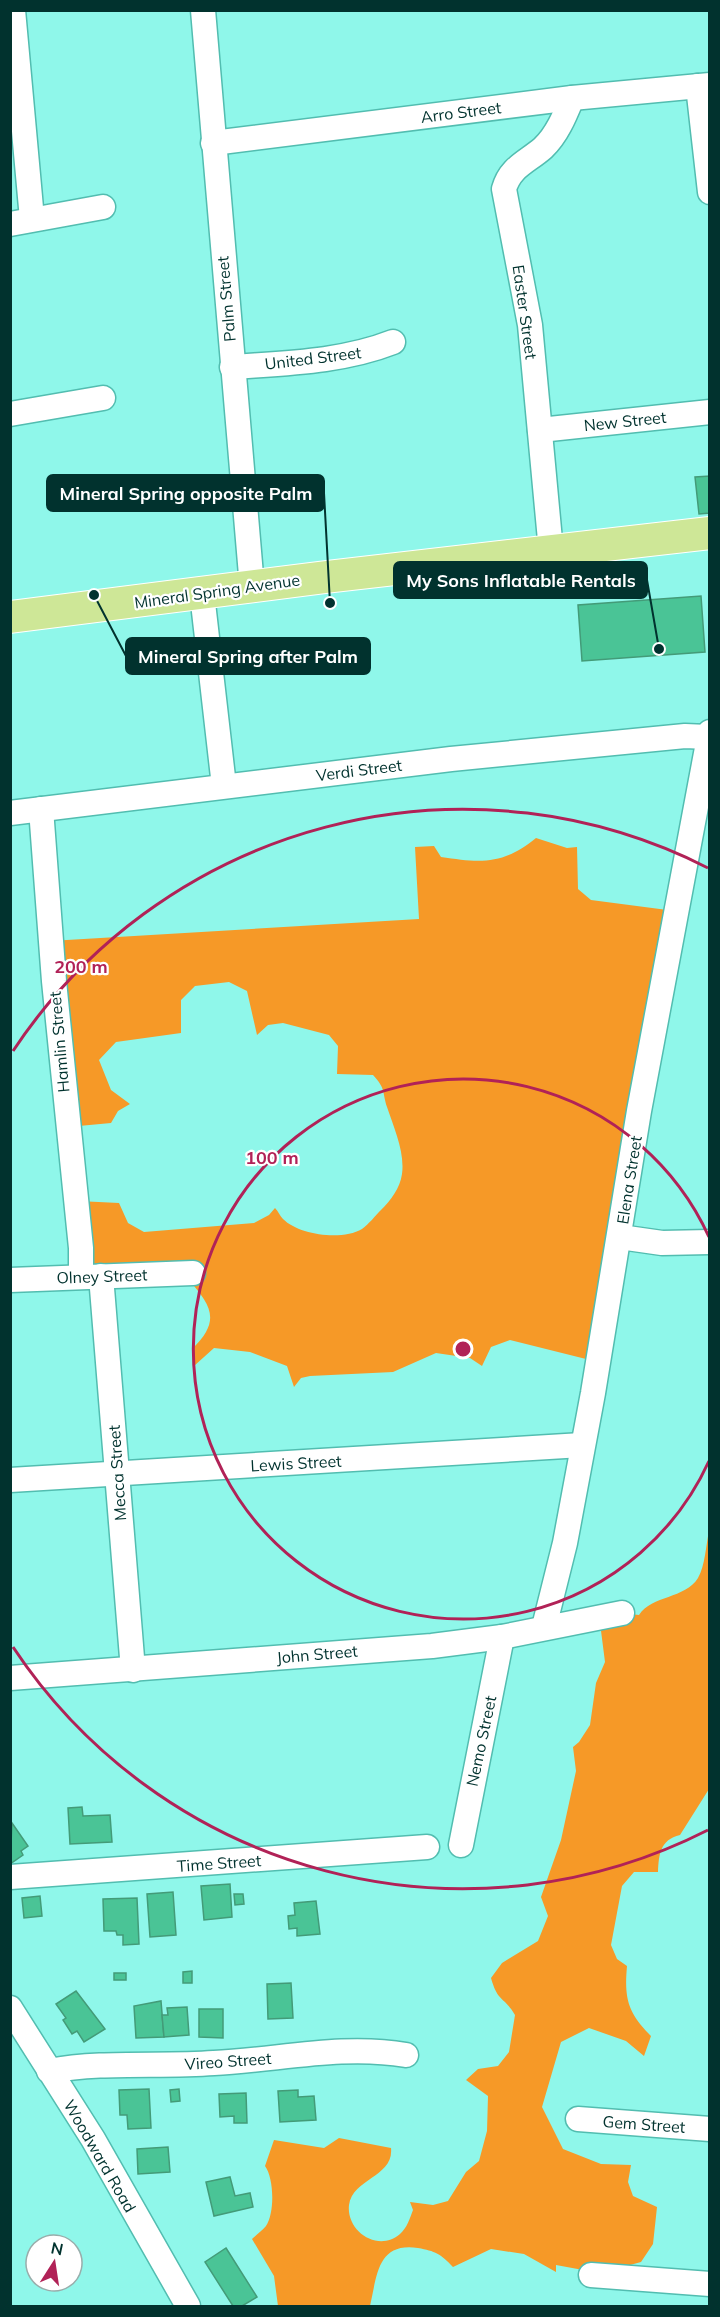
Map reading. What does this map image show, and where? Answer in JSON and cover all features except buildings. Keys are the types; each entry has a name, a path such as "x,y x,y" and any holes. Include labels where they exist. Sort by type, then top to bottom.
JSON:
{"main road":[{"name":"Mineral Spring Avenue","path":"10,617 710,533"}],"street":[{"path":"13,10 21,222 103,207"},
{"name":"Palm Street","path":"203,10 252,587"},
{"path":"704,85 710,192"},
{"name":"Arro Street","path":"213,143 572,98 704,85"},
{"name":"Easter Street","path":"551,551 525,291 504,189 511,172 543,147 554,135 572,98"},
{"name":"United Street","path":"232,367 355,355 393,342"},
{"path":"10,414 103,398"},
{"name":"New Street","path":"540,430 710,412"},
{"path":"202,594 224,786"},
{"name":"Verdi Street","path":"10,813 451,759 685,735 709,735"},
{"name":"Elena Street","path":"544,1627 565,1543 620,1237 639,1111 709,735"},
{"name":"Hamlin Street","path":"41,809 54,981 81,1248 91,1276"},
{"path":"620,1237 662,1243 710,1242"},
{"name":"Olney Street","path":"10,1280 193,1273"},
{"name":"Mecca Street","path":"91,1276 117,1473 134,1670"},
{"name":"Lewis Street","path":"10,1480 582,1445"},
{"name":"John Street","path":"10,1678 432,1646 502,1636 622,1613"},
{"name":"Nemo Street","path":"461,1845 502,1636"},
{"name":"Time Street","path":"10,1877 427,1846"},
{"name":"Woodward Road","path":"10,2008 93,2139 188,2307"},
{"name":"Vireo Street","path":"50,2071 81,2065 213,2063 338,2052 406,2055"},
{"name":"Gem Street","path":"578,2119 710,2129"},
{"path":"591,2276 710,2284"}],"shaded area":[{"path":"536,838 567,848 577,847 578,889 591,900 675,911 594,1361 510,1340 491,1347 482,1366 470,1358 436,1353 393,1372 310,1376 301,1378 294,1387 287,1366 250,1352 214,1348 194,1366 192,1349 207,1330 210,1314 203,1297 188,1279 81,1280 78,1201 119,1203 128,1223 144,1232 254,1223 269,1215 275,1208 283,1219 299,1229 321,1234 343,1235 362,1229 392,1198 401,1179 403,1166 383,1090 373,1075 337,1074 338,1046 329,1035 283,1023 268,1025 257,1035 247,991 229,982 195,986 181,1000 181,1033 116,1042 99,1060 111,1090 130,1104 118,1111 111,1123 68,1127 50,941 419,919 415,847 434,846 441,857 480,861 513,853"},
{"path":"709,1531 709,1789 680,1835 668,1840 665,1844 660,1854 658,1872 634,1872 622,1886 611,1945 617,1959 627,1966 626,1988 629,2005 637,2020 651,2036 644,2056 626,2041 589,2028 561,2042 542,2107 563,2149 601,2164 631,2165 628,2182 633,2196 657,2207 653,2244 641,2262 630,2265 621,2277 556,2265 556,2272 524,2254 491,2249 453,2267 433,2252 418,2248 404,2248 394,2250 381,2264 370,2306 278,2306 274,2276 252,2239 266,2226 271,2213 272,2187 265,2166 274,2140 324,2148 339,2138 391,2148 390,2158 386,2165 358,2189 349,2205 349,2214 358,2231 373,2240 382,2241 391,2239 405,2229 413,2210 410,2202 433,2205 448,2201 466,2172 479,2161 487,2131 488,2096 466,2080 478,2069 498,2066 509,2052 515,2015 496,1992 491,1978 502,1963 538,1941 548,1916 541,1897 561,1840 576,1771 573,1747 590,1725 596,1683 605,1662 600,1623 622,1613 639,1615 652,1604 692,1585 702,1568"}],"place":[{"name":"Mineral Spring after Palm","path":"94,595"},
{"name":"Mineral Spring opposite Palm","path":"330,603"},
{"name":"My Sons Inflatable Rentals","path":"659,649"}]}
